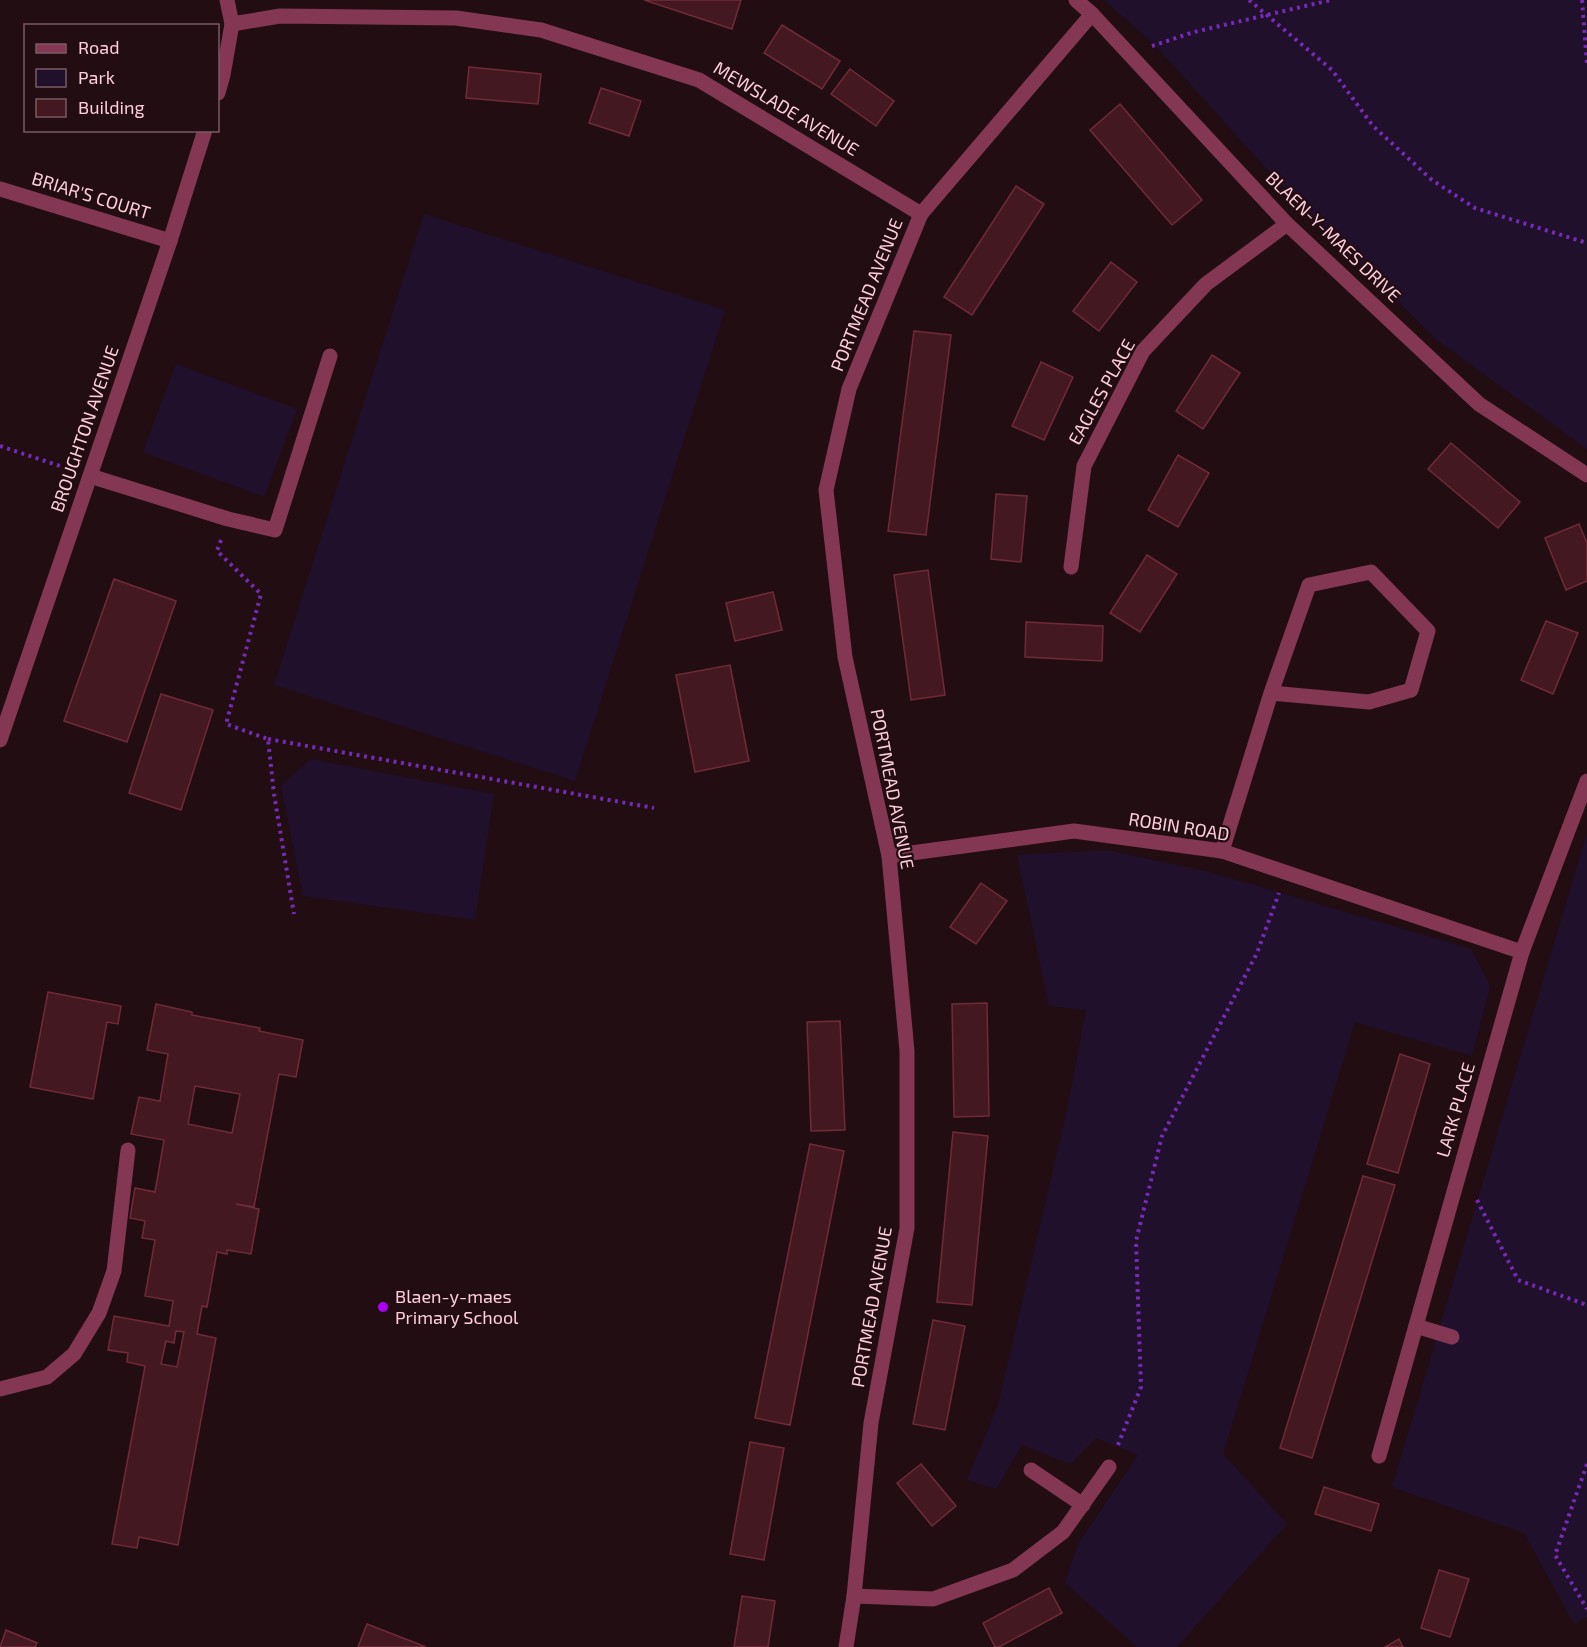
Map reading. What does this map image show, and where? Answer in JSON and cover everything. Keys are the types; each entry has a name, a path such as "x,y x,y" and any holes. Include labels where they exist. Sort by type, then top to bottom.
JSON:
{"street":[{"path":"219,89 232,24 227,0"},
{"name":"BLAEN-Y-MAES DRIVE","path":"1076,0 1092,14 1287,224 1479,404 1587,474"},
{"name":"PORTMEAD AVENUE","path":"846,1647 854,1596 871,1423 907,1228 907,1051 889,856 845,657 826,490 849,389 921,214 1092,14"},
{"name":"MEWSLADE AVENUE","path":"232,24 280,16 456,18 541,30 699,80 921,214"},
{"name":"BROUGHTON AVENUE","path":"0,740 4,712 90,476 205,132"},
{"name":"BRIAR'S COURT","path":"0,189 170,241"},
{"name":"EAGLES PLACE","path":"1071,567 1084,466 1143,351 1206,284 1287,224"},
{"path":"90,476 228,519 275,530 330,356"},
{"path":"1222,851 1271,693 1310,585 1371,572 1428,631 1410,690 1369,702 1271,693"},
{"name":"LARK PLACE","path":"1379,1455 1522,952 1587,781"},
{"name":"ROBIN ROAD","path":"889,856 1074,831 1222,851 1522,952"},
{"path":"0,1389 47,1377 74,1354 99,1313 114,1271 128,1150"},
{"path":"1416,1326 1452,1337"},
{"path":"854,1596 933,1599 1014,1570 1063,1532 1109,1467"},
{"path":"1031,1470 1083,1505"}],"path":[{"path":"1249,0 1332,70 1373,126 1432,180 1475,208 1587,243"},
{"path":"1129,55 1194,32 1331,0"},
{"path":"1582,0 1587,64"},
{"path":"0,446 90,476"},
{"path":"228,519 217,551 261,594 226,724 268,740 654,807"},
{"path":"268,740 274,794 294,914"},
{"path":"1109,1467 1141,1387 1136,1241 1162,1137 1257,953 1287,873"},
{"path":"1461,1167 1518,1280 1587,1305"},
{"path":"1587,1464 1555,1555 1587,1609"}],"green space":[{"path":"1104,0 1587,0 1587,449 1437,340 1292,197 1153,43"},
{"path":"424,214 725,310 575,781 274,685"},
{"path":"176,364 297,409 264,497 143,452"},
{"path":"311,759 494,794 475,920 303,896 281,786"},
{"path":"1587,833 1587,1617 1574,1624 1524,1533 1392,1487"},
{"path":"1106,850 1206,871 1471,949 1490,986 1472,1056 1355,1022 1223,1454 1287,1524 1177,1647 1137,1647 1065,1583 1078,1544 1138,1455 1096,1438 1070,1464 1022,1445 996,1489 967,1480 998,1405 1068,1106 1086,1010 1049,1006 1017,855"}],"building":[{"path":"644,0 741,0 732,29"},
{"path":"782,25 840,61 822,89 764,53"},
{"path":"469,67 541,74 538,104 466,98"},
{"path":"850,69 894,101 876,126 831,94"},
{"path":"601,88 641,101 629,136 589,123"},
{"path":"1120,104 1202,200 1172,225 1090,130"},
{"path":"1016,186 1044,204 972,315 944,297"},
{"path":"1111,262 1137,282 1099,331 1073,311"},
{"path":"914,331 951,335 926,535 888,531"},
{"path":"1212,355 1240,373 1203,429 1176,411"},
{"path":"1041,362 1073,377 1044,440 1012,426"},
{"path":"1451,443 1520,502 1498,528 1428,469"},
{"path":"1178,455 1209,473 1178,527 1148,510"},
{"path":"996,494 1027,496 1021,562 991,559"},
{"path":"1579,524 1587,543 1587,581 1566,590 1545,538"},
{"path":"1147,555 1177,574 1140,632 1110,613"},
{"path":"928,570 945,695 911,700 894,575"},
{"path":"114,579 176,601 127,742 64,721"},
{"path":"773,592 782,630 735,641 726,603"},
{"path":"1546,621 1578,633 1553,694 1521,680"},
{"path":"1026,622 1103,626 1102,661 1025,657"},
{"path":"730,665 749,761 695,772 676,675"},
{"path":"161,694 213,710 181,810 129,793"},
{"path":"981,883 1007,901 976,944 950,927"},
{"path":"48,992 121,1006 118,1024 107,1022 93,1099 30,1087"},
{"path":"987,1003 989,1116 954,1117 952,1004"},
{"path":"156,1004 192,1012 192,1015 260,1028 259,1031 303,1040 296,1077 279,1074 254,1207 236,1204 259,1209 251,1254 227,1250 227,1254 217,1252 207,1307 202,1306 197,1334 216,1338 178,1545 139,1537 137,1548 112,1544 145,1366 127,1362 128,1353 108,1350 114,1316 169,1326 173,1301 145,1296 155,1240 142,1238 145,1221 130,1218 135,1188 155,1192 164,1140 131,1134 139,1097 160,1101 168,1054 147,1050","holes":["195,1086 240,1094 232,1133 188,1124","176,1331 184,1332 177,1367 161,1364 166,1341 174,1343"]},
{"path":"840,1021 845,1130 811,1131 807,1022"},
{"path":"1400,1054 1430,1064 1398,1173 1367,1164"},
{"path":"953,1132 988,1136 972,1305 937,1302"},
{"path":"810,1144 844,1151 790,1425 755,1418"},
{"path":"1363,1176 1395,1185 1312,1458 1280,1448"},
{"path":"933,1320 965,1326 945,1430 913,1424"},
{"path":"750,1442 784,1448 764,1560 730,1554"},
{"path":"921,1464 956,1506 932,1526 897,1483"},
{"path":"1324,1487 1379,1504 1371,1531 1315,1514"},
{"path":"1439,1570 1469,1579 1450,1637 1421,1628"},
{"path":"1049,1588 1062,1613 999,1647 995,1647 983,1623"},
{"path":"742,1596 775,1601 768,1647 734,1647"},
{"path":"367,1624 426,1647 358,1647"},
{"path":"6,1630 37,1643 35,1647 0,1647"},
{"path":"1399,1639 1403,1647 1385,1647"}],"place":[{"name":"Blaen-y-maes Primary School","path":"383,1307"}]}
